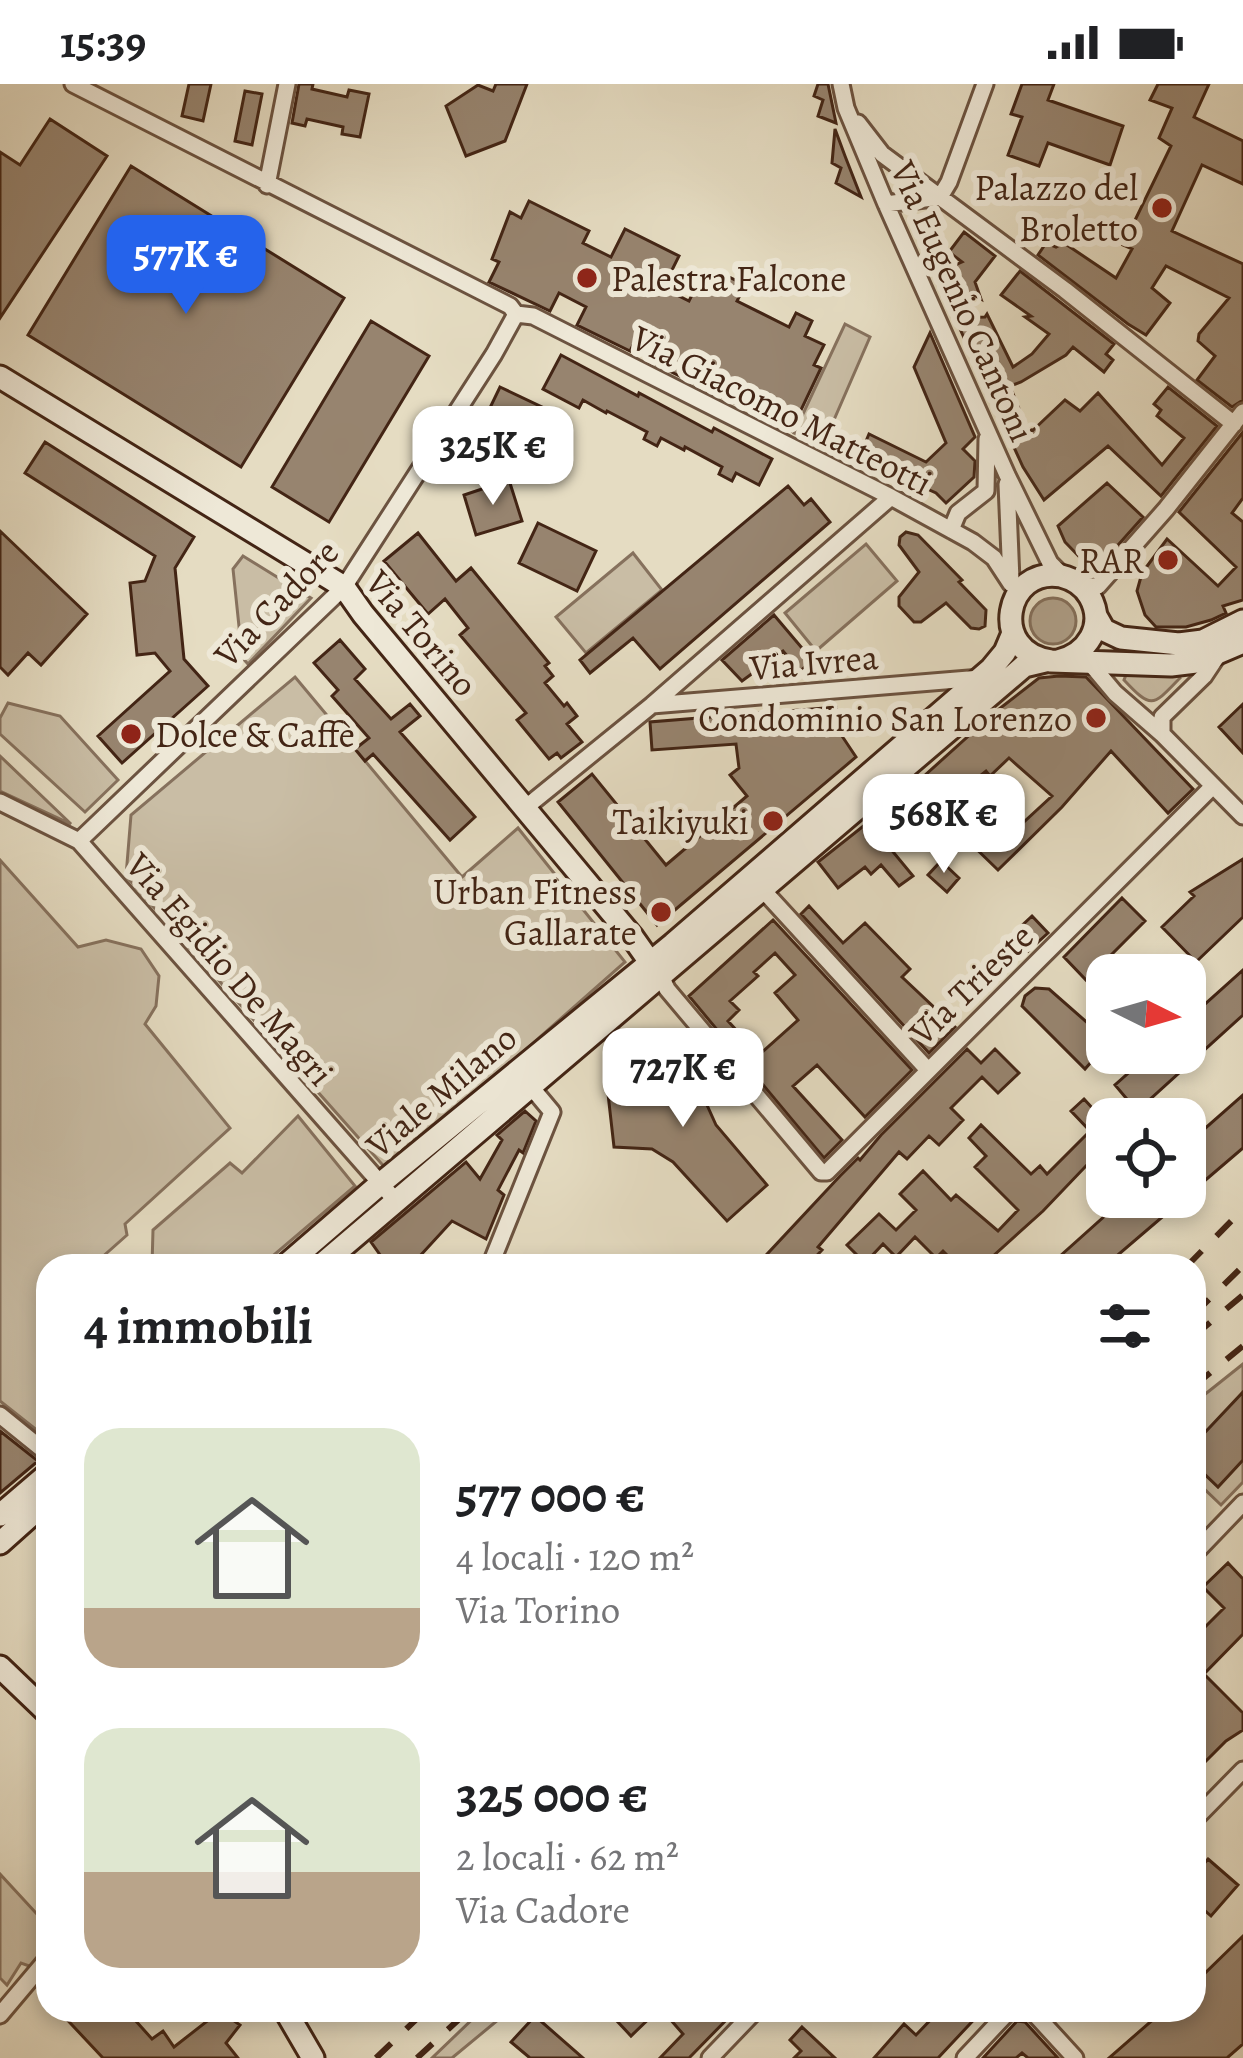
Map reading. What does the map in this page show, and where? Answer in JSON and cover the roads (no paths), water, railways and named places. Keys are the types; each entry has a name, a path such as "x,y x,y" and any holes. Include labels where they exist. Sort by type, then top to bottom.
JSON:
{"street":[{"name":"Via Giacomo Matteotti","path":"73,84 94,89 267,184 510,306 516,314 533,316 891,497 994,558 1012,595"},
{"path":"267,184 287,84"},
{"name":"Via Eugenio Cantoni","path":"841,84 846,108 886,203 1007,475 1050,562 1073,581"},
{"path":"886,203 940,197 950,182 985,84"},
{"path":"846,108 882,154 1239,418 1098,586 1049,576 1012,595 1012,633 1026,652 1052,661 1171,665 1218,655 1243,642"},
{"name":"Via Cadore","path":"79,841 344,586 516,314"},
{"name":"Via Torino","path":"0,377 344,586 656,969"},
{"name":"Via Giacomo Matteotti","path":"951,530 958,513 986,491 987,430"},
{"name":"Via Eugenio Cantoni","path":"1007,475 1012,595"},
{"path":"525,808 652,705 891,497"},
{"path":"1073,581 1092,601 1102,628 1115,637 1179,644 1209,639 1243,621"},
{"path":"1052,661 1074,656 1085,647 1094,633 1096,616"},
{"name":"Viale Milano","path":"302,1254 388,1193 656,969 981,678 1001,658 1012,633"},
{"path":"1162,734 1162,717 1204,676 1218,655"},
{"name":"Viale Milano","path":"656,969 763,890 1024,666 1052,661"},
{"path":"1088,662 1243,816"},
{"name":"Via Ivrea","path":"652,705 981,678"},
{"name":"Via Trieste","path":"656,969 667,989 821,1172 827,1172 1214,786"},
{"name":"Via Egidio De Magri","path":"0,802 79,841 388,1193"},
{"path":"763,890 927,1069"},
{"path":"495,1254 552,1112 524,1079"},
{"name":"Viale Milano","path":"331,1254 388,1193"},
{"path":"0,1415 36,1444"},
{"path":"0,1515 36,1484"},
{"path":"1206,1542 1243,1503"},
{"path":"0,1543 36,1511"},
{"path":"0,1667 36,1702"},
{"path":"1206,1808 1243,1770"},
{"path":"0,2015 36,1972"},
{"path":"292,2022 313,2058"},
{"path":"710,2058 744,2022"},
{"path":"965,2058 999,2022"},
{"path":"1042,2022 1075,2058"}],"railway":[{"path":"1199,1254 1243,1209"},
{"path":"1206,1302 1243,1266"},
{"path":"1206,1326 1243,1295"},
{"path":"1206,1376 1243,1346"},
{"path":"376,2058 414,2022"},
{"path":"417,2058 456,2022"}],"place":[{"name":"Palazzo del Broletto","path":"1162,208"},
{"name":"Palestra Falcone","path":"587,278"},
{"name":"RAR","path":"1168,560"},
{"name":"Condominio San Lorenzo","path":"1096,718"},
{"name":"Dolce & Caffè","path":"131,734"},
{"name":"Taikiyuki","path":"773,821"},
{"name":"Urban Fitness Gallarate","path":"661,912"}]}
